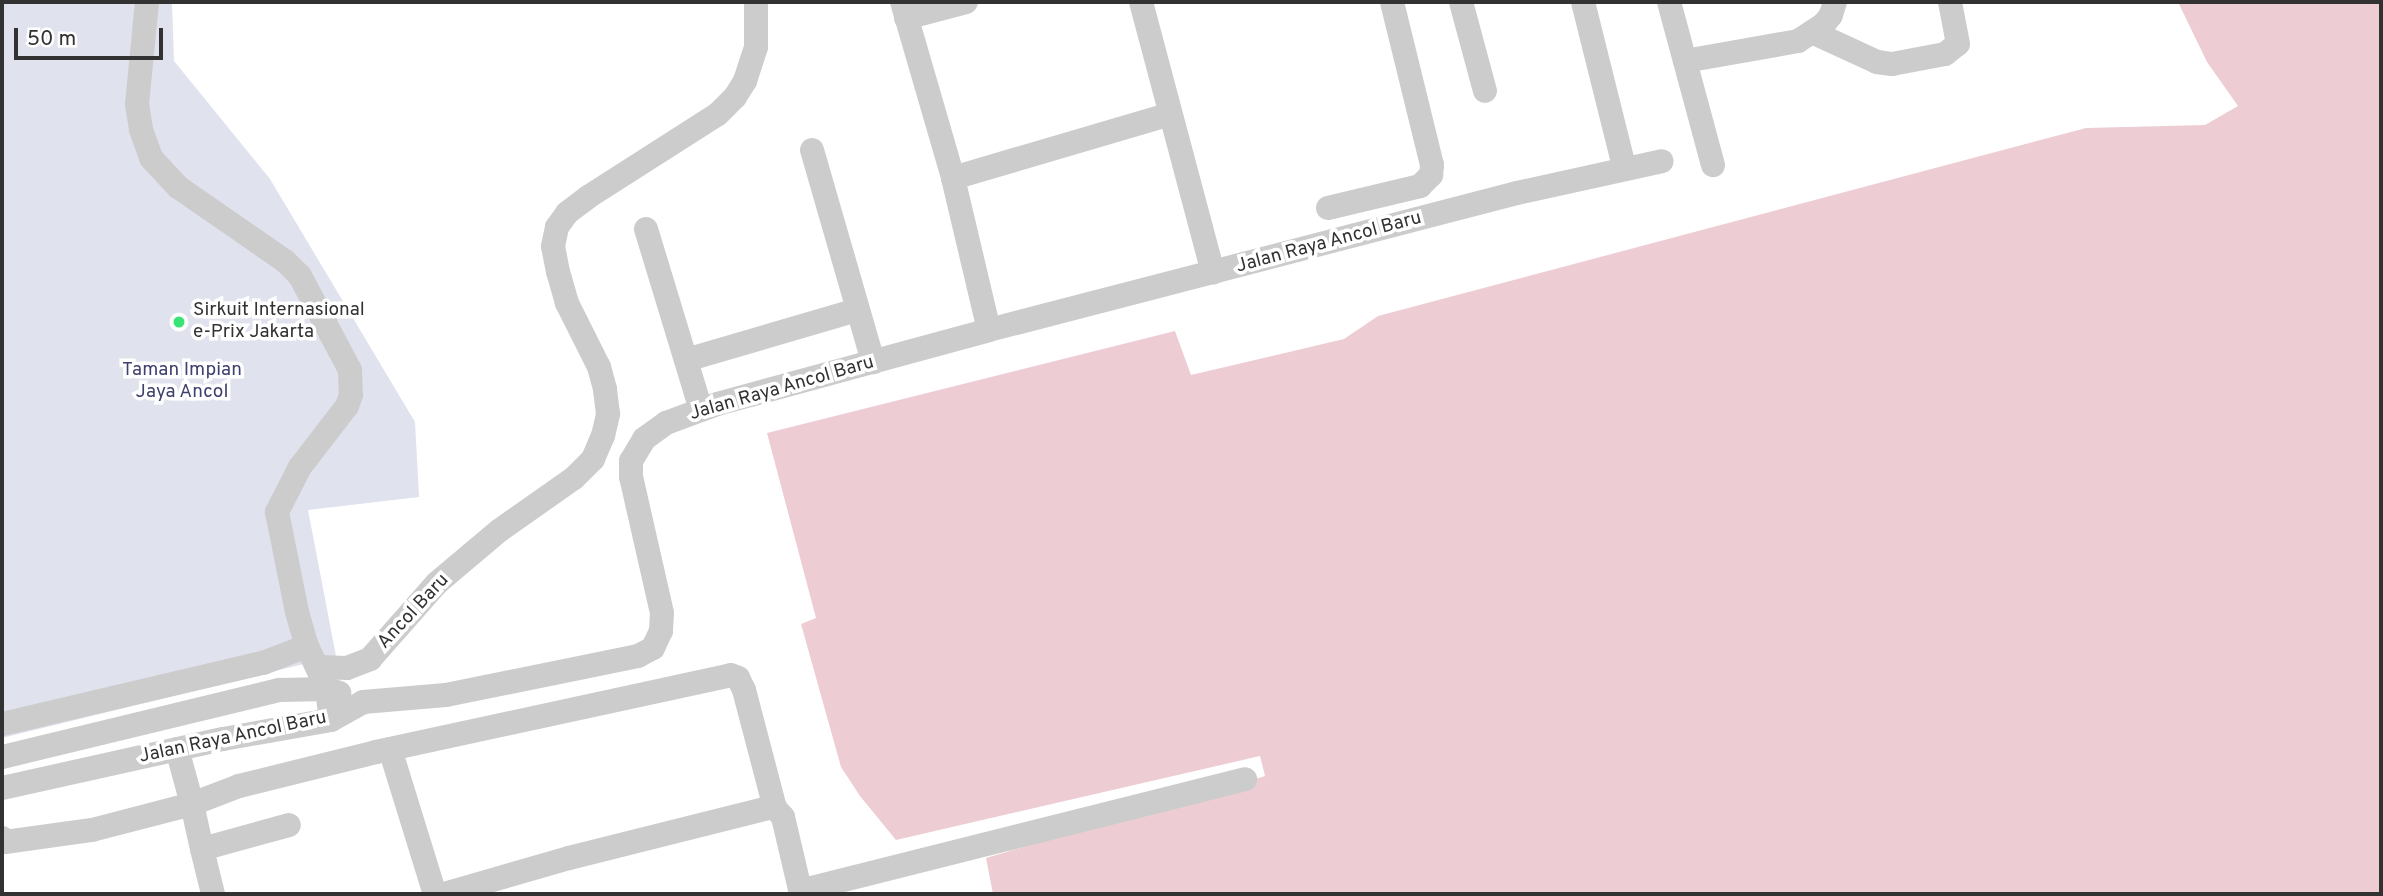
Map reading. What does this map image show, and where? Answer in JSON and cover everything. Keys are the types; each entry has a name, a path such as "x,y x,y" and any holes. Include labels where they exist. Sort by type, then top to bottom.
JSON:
{"lane":[{"path":"147,2 137,104 141,130 151,158 178,187 285,261 300,276 350,370 351,394 346,406 300,467 277,512 297,612 317,667 331,720"},
{"name":"Ancol Baru","path":"2,757 280,690 317,667 357,666 369,659 437,583 500,530 574,478 593,459 603,436 608,414 599,367 568,303 558,272 553,246 557,227 567,213 588,197 718,114 735,97 745,80 756,47 757,2"},
{"path":"966,2 904,10 953,178 989,330"},
{"path":"1141,2 1213,273"},
{"path":"1328,208 1420,186 1431,175 1432,165 1392,2"},
{"path":"1461,2 1485,91"},
{"path":"1583,2 1623,167"},
{"path":"1669,2 1713,165"},
{"path":"1685,61 1798,41 1831,15 1835,2"},
{"path":"1812,32 1870,59 1892,64 1945,54 1958,44 1950,2"},
{"path":"953,178 1170,114"},
{"path":"812,150 873,362"},
{"name":"Jalan Raya Ancol Baru","path":"2,788 223,739 331,720 363,702 446,695 638,656 653,648 661,631 663,613 631,477 631,461 638,446 654,429 701,410 989,330 1623,167 1661,161"},
{"path":"646,229 701,410"},
{"path":"686,360 858,310"},
{"path":"2,724 263,663 317,667 363,702"},
{"path":"2,838 5,842 92,830 192,804 239,786 390,749 731,675 738,678 744,690 775,808 783,817 801,893 1245,779"},
{"path":"214,704 223,739"},
{"path":"177,749 213,894"},
{"path":"390,749 435,894"},
{"path":"444,894 569,858 775,808"},
{"path":"202,849 289,825"}],"green space":[{"name":"Taman Impian Jaya Ancol","path":"2,2 172,2 174,61 270,179 415,422 419,497 308,510 336,656 2,738"}],"shaded area":[{"path":"2178,2 2381,2 2381,894 993,894 986,858 1265,776 1260,756 896,840 860,796 841,767 801,624 816,618 767,433 1175,331 1191,375 1344,339 1378,316 2086,128 2205,125 2238,106 2207,62"}],"place":[{"name":"Sirkuit Internasional e-Prix Jakarta","path":"179,322"}]}
